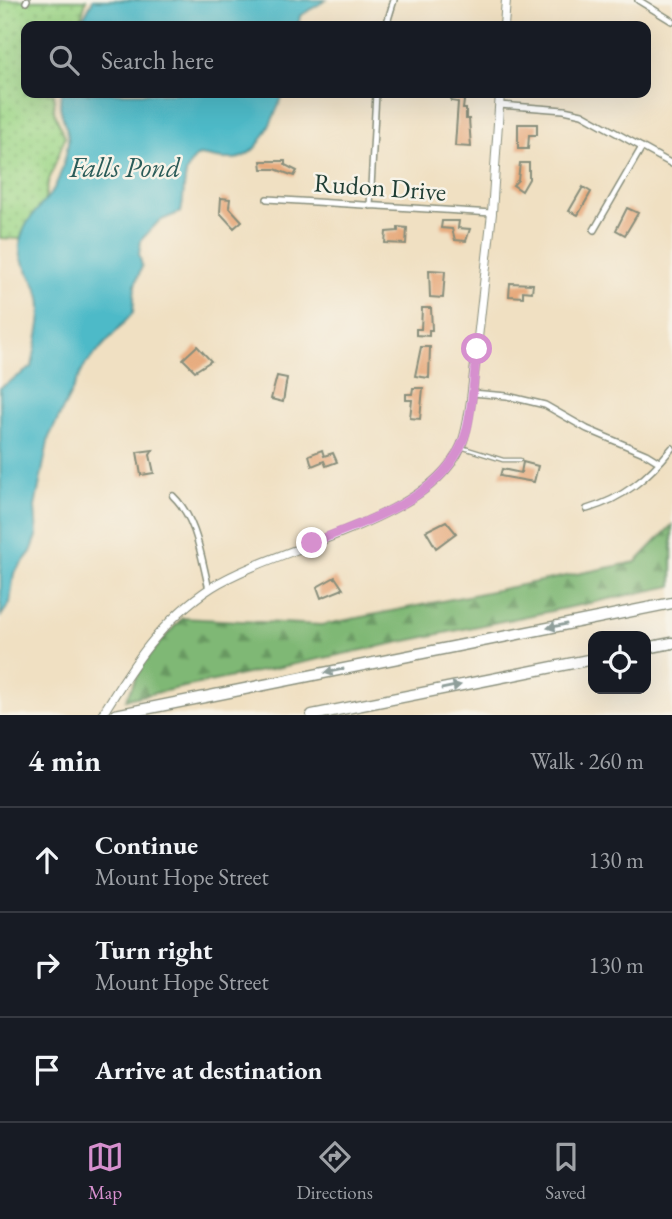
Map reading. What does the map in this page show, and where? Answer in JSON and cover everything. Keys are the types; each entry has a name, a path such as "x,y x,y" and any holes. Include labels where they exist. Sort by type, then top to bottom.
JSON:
{"highway":[{"path":"114,715 672,603"},
{"path":"651,647 672,643"},
{"path":"312,715 588,660"}],"street":[{"path":"388,21 394,0"},
{"path":"504,21 506,0"},
{"path":"641,1 672,21"},
{"path":"370,206 376,98"},
{"path":"102,715 155,636 183,608 209,589 242,571 414,498 440,477 461,447 472,393 492,213 500,98"},
{"path":"499,105 582,114 672,164"},
{"path":"594,230 642,147"},
{"name":"Rudon Drive","path":"267,199 492,213"},
{"path":"472,393 507,396 545,405 587,429 659,462"},
{"path":"587,509 613,501 631,491 672,448"},
{"path":"173,496 186,508 191,520 209,589"}],"lane":[{"path":"461,447 503,460 520,460"}],"green space":[{"path":"0,0 86,0 80,21 21,21 21,98 54,98 54,112 65,137 48,183 37,240 0,238"},
{"path":"672,525 672,586 126,699 145,660 182,618 322,625 636,562"}],"water":[{"path":"93,0 326,0 300,16 299,21 82,21"},
{"name":"Falls Pond","path":"282,98 265,134 251,152 232,159 199,155 193,160 186,173 181,212 159,221 141,240 139,254 142,266 135,285 133,313 85,365 49,437 35,507 37,536 31,552 14,573 10,603 1,616 0,388 32,367 41,306 38,291 24,265 20,244 24,228 53,190 64,162 68,137 60,100"}],"building":[{"path":"451,98 464,98 463,109 466,109 466,119 469,119 471,147 455,146 458,102 451,101"},
{"path":"518,124 537,124 537,135 529,135 528,149 518,149"},
{"path":"261,161 285,161 285,165 297,171 294,176 275,169 262,169"},
{"path":"520,163 529,163 529,179 522,191 513,185 518,180"},
{"path":"583,187 591,192 578,215 569,211"},
{"path":"221,198 230,199 229,207 242,221 234,228 220,213"},
{"path":"627,208 638,213 625,235 616,230"},
{"path":"442,221 459,221 458,228 470,229 466,241 455,240 452,229 441,228"},
{"path":"398,227 407,228 406,244 385,243 386,232 398,231"},
{"path":"429,270 445,271 443,298 430,297"},
{"path":"510,283 533,284 532,292 523,291 523,297 509,296"},
{"path":"422,308 431,308 432,330 429,330 429,336 416,335 416,329 421,329"},
{"path":"197,346 211,361 195,371 183,359"},
{"path":"421,347 430,347 429,378 415,376"},
{"path":"277,376 287,378 283,402 271,399"},
{"path":"413,388 423,388 420,419 410,418 412,400 406,400 406,394 412,394"},
{"path":"153,450 150,455 154,473 141,475 137,452"},
{"path":"322,450 324,456 333,453 337,462 326,466 324,461 312,466 309,455"},
{"path":"523,462 538,466 534,482 500,476 502,469 521,473"},
{"path":"446,521 456,533 436,548 426,531"},
{"path":"335,577 343,589 321,598 317,587"}],"route":[{"path":"312,543 414,498 440,477 461,447 467,429 477,349"}]}
